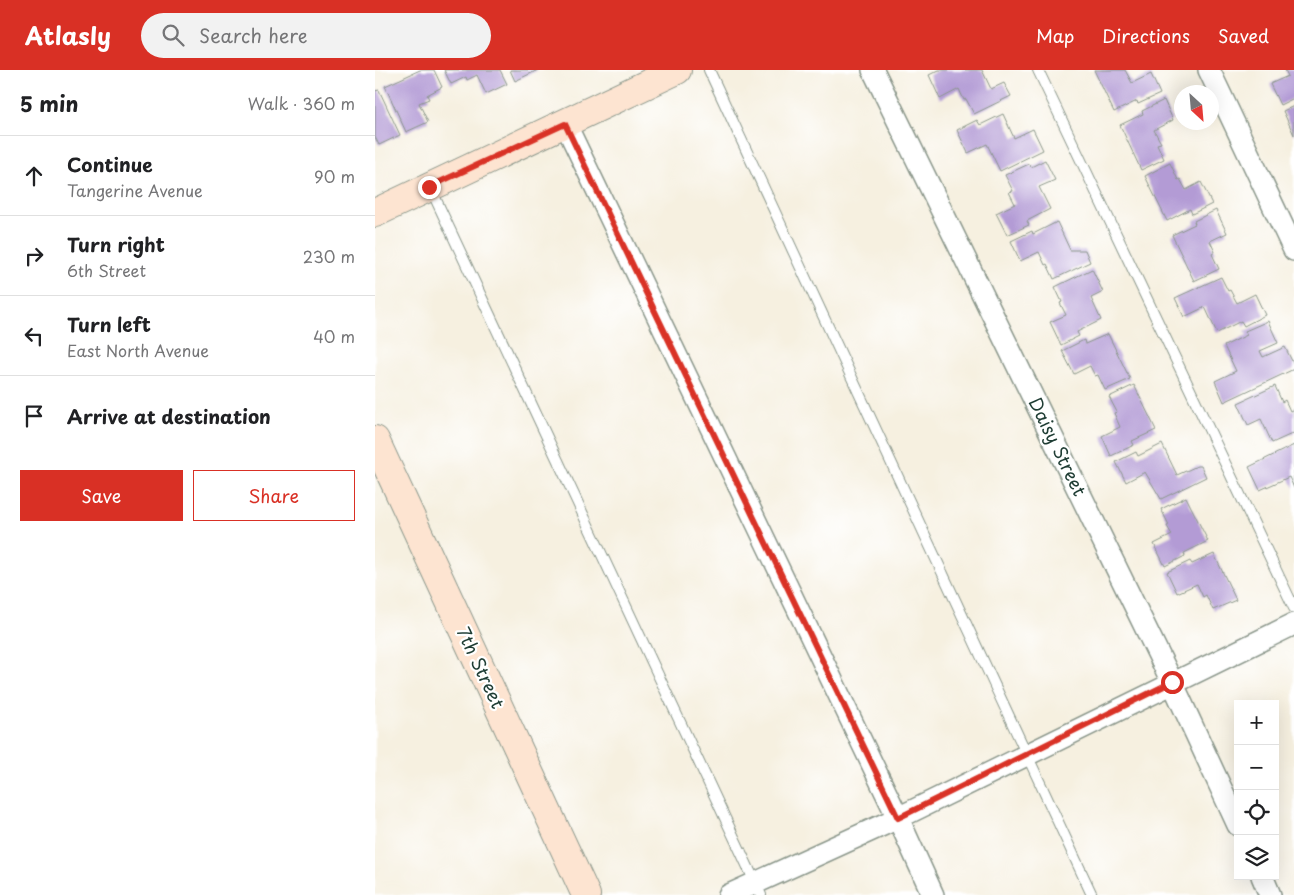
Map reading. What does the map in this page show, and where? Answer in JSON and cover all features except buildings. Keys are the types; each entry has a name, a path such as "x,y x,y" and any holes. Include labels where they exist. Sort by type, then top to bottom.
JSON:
{"street":[{"path":"375,213 677,70"},
{"name":"Daisy Street","path":"873,70 1172,682 1234,816"},
{"path":"1209,70 1294,250"},
{"path":"565,124 898,818 933,895"},
{"name":"7th Street","path":"375,440 585,895"},
{"path":"729,895 759,889 1172,682 1294,624"},
{"path":"1263,880 1270,895"}],"lane":[{"path":"709,70 1091,895"},
{"path":"1038,70 1294,608"},
{"path":"429,187 759,889"}],"route":[{"path":"429,187 565,124 898,818 1172,682"}]}
